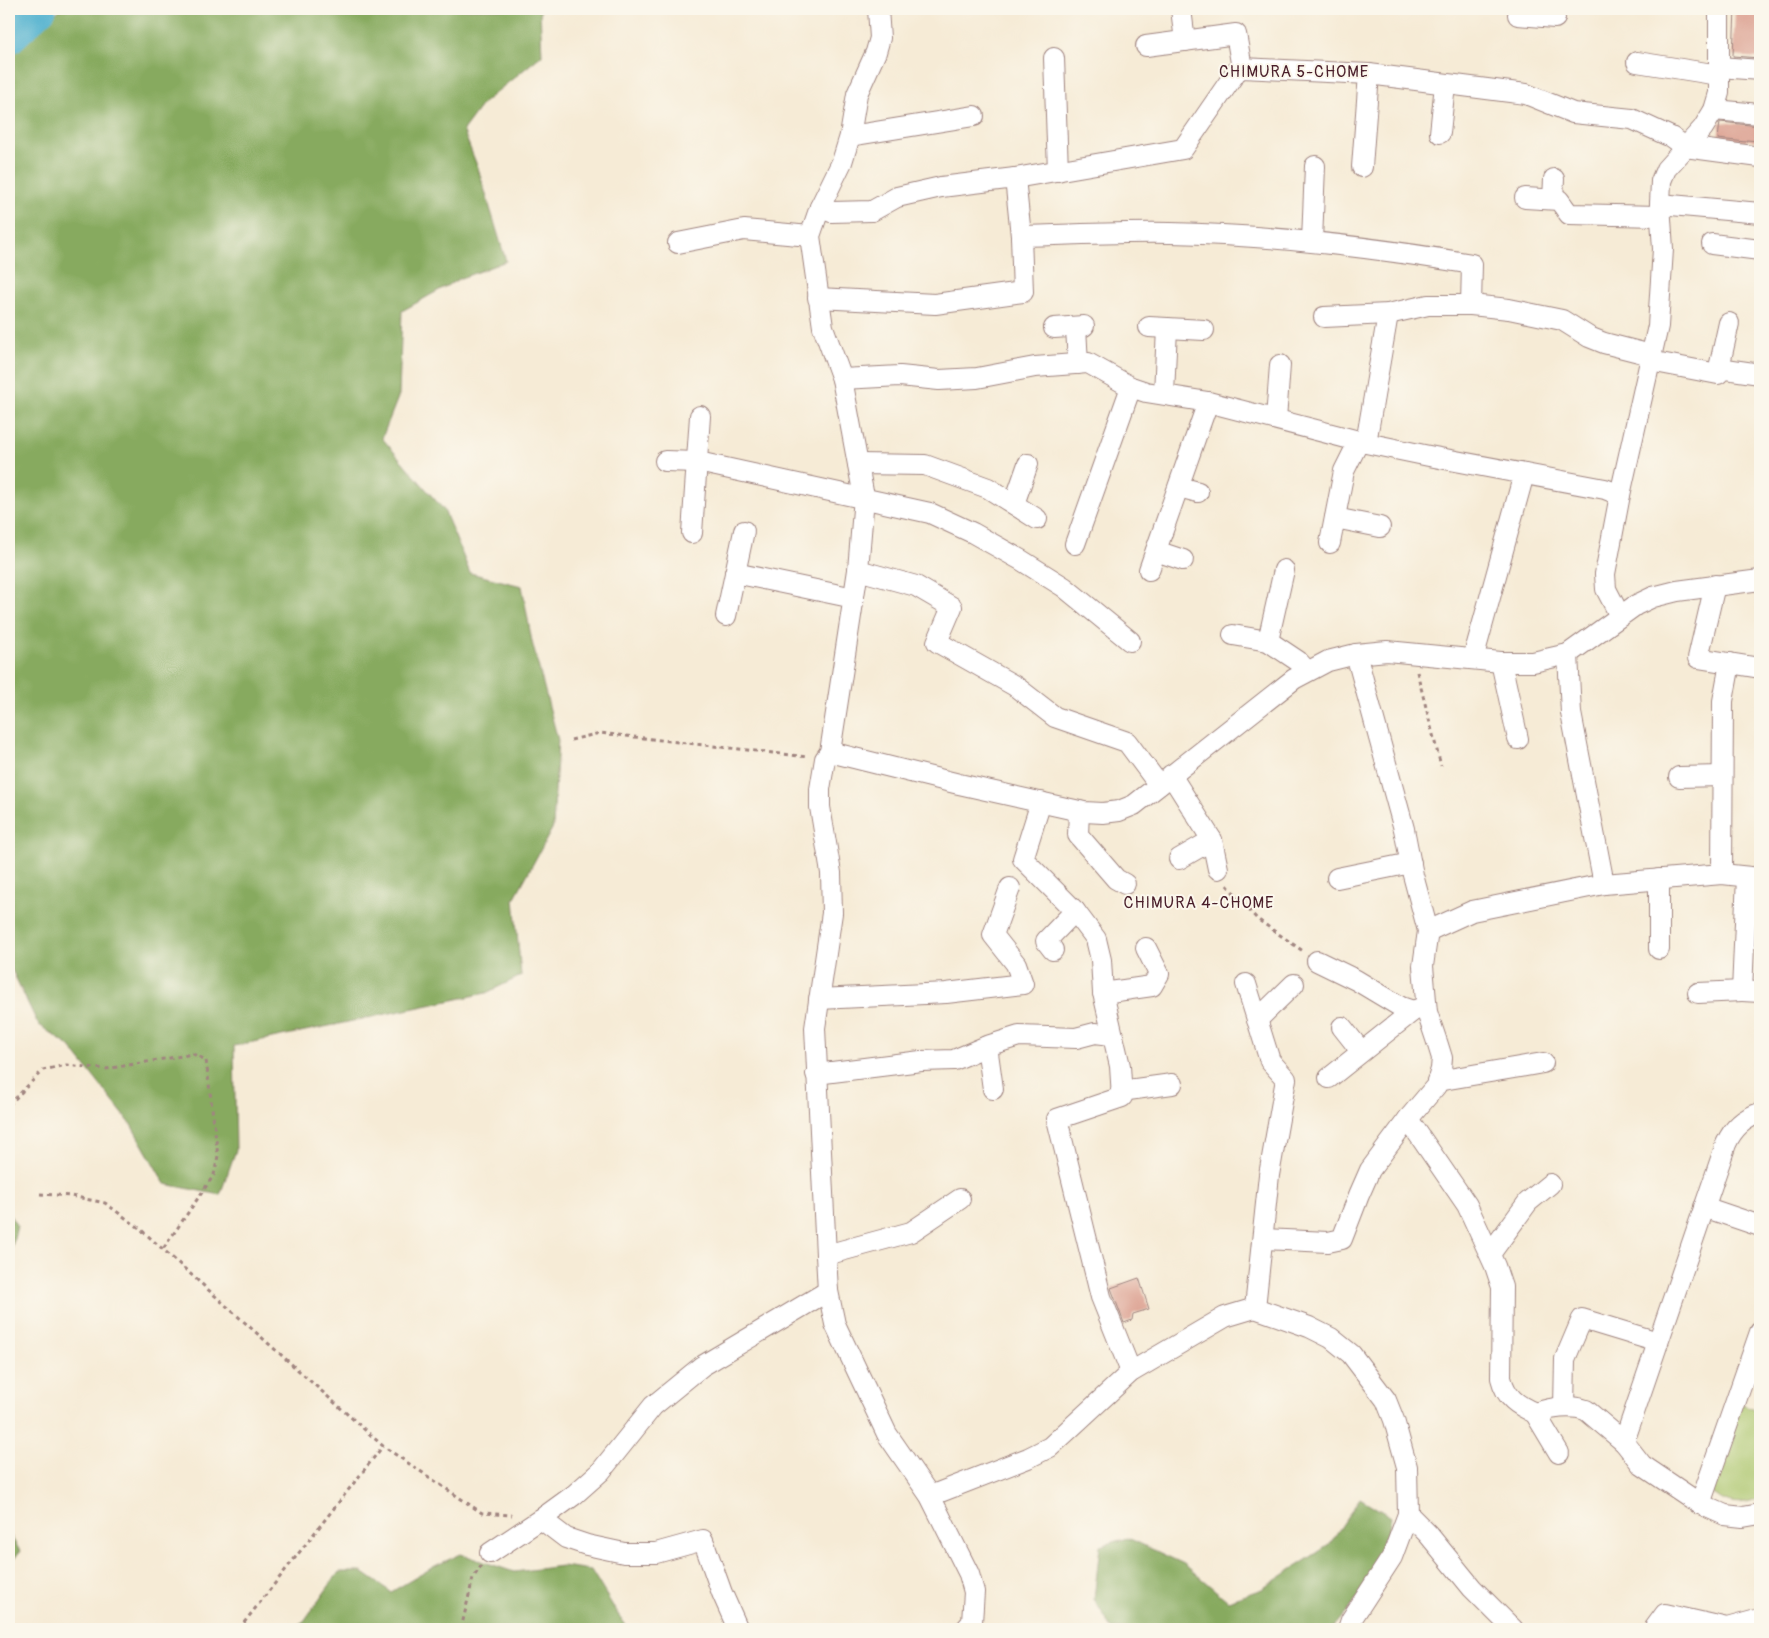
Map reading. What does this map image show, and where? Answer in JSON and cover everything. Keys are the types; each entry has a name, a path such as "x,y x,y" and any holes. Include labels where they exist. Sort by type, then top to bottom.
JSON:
{"street":[{"path":"878,9 880,38 876,52 857,94 850,136 842,162 820,207 810,236 823,327 842,379 864,497 854,598 828,755 820,789 820,807 831,873 832,913 815,1028 816,1074 828,1291 835,1324 887,1434 930,1496 969,1574 974,1592 972,1622 966,1629"},
{"path":"1181,9 1185,40"},
{"path":"1620,616 1606,589 1605,574 1620,495 1658,326 1663,249 1660,210 1661,182 1666,169 1703,128 1714,110 1718,93 1719,9"},
{"path":"1517,19 1555,18"},
{"path":"1146,46 1236,34 1242,68"},
{"path":"1054,58 1058,170"},
{"path":"1637,62 1719,71 1760,70"},
{"path":"820,207 831,212 872,211 897,197 941,187 1015,178 1183,149 1236,72 1242,68 1369,74 1526,94 1573,113 1632,119 1671,137 1685,147 1760,157"},
{"path":"1362,167 1369,74"},
{"path":"1440,132 1445,84"},
{"path":"1714,110 1760,114"},
{"path":"850,136 974,116"},
{"path":"1312,241 1315,166"},
{"path":"818,298 935,304 1023,292 1021,236 1015,178"},
{"path":"1553,199 1554,179"},
{"path":"1525,198 1559,200 1569,214 1660,210 1760,213"},
{"path":"1021,236 1168,233 1312,241 1412,254 1472,264 1471,305"},
{"path":"678,243 810,236"},
{"path":"1712,244 1760,250"},
{"path":"1324,317 1388,314 1428,304 1471,305 1509,309 1562,320 1589,337 1604,343 1651,358 1718,374 1729,323"},
{"path":"1330,543 1344,471 1362,442 1388,314"},
{"path":"1054,328 1080,326 1078,364"},
{"path":"1164,394 1158,327 1204,330"},
{"path":"842,379 900,376 939,380 968,379 1035,367 1088,363 1131,387 1146,392 1208,402 1362,442 1605,489 1620,495"},
{"path":"1276,419 1280,365"},
{"path":"1720,368 1760,374"},
{"path":"1075,544 1131,387"},
{"path":"1149,570 1208,402"},
{"path":"692,533 700,416"},
{"path":"665,461 698,462 930,513 1021,560 1064,587 1130,641"},
{"path":"858,464 925,465 988,488 1037,519"},
{"path":"1014,504 1028,464"},
{"path":"1473,659 1524,474"},
{"path":"1179,487 1198,492"},
{"path":"1335,518 1380,527"},
{"path":"726,616 744,531"},
{"path":"1156,551 1183,560"},
{"path":"858,570 916,586 952,606 937,642 1015,686 1055,717 1127,742 1165,780 1212,840 1218,869"},
{"path":"1268,641 1284,570"},
{"path":"735,573 854,598"},
{"path":"828,755 1079,811 1103,813 1119,811 1134,805 1294,679 1328,661 1356,654 1387,651 1501,662 1533,662 1568,654 1636,605 1653,597 1677,591 1760,580"},
{"path":"1715,585 1698,658 1760,668"},
{"path":"1233,635 1268,641 1298,661 1307,671"},
{"path":"1329,1078 1419,1008 1428,931 1404,830 1356,654"},
{"path":"1568,654 1571,713 1604,884"},
{"path":"1501,662 1518,739"},
{"path":"1722,874 1722,776 1731,745 1723,701 1730,663"},
{"path":"1679,777 1722,776"},
{"path":"1042,802 1023,859 1075,911 1096,939 1101,960 1103,993 1120,1066 1122,1097 1057,1118 1101,1297 1131,1372"},
{"path":"1079,811 1078,835 1101,870 1125,884"},
{"path":"1179,859 1212,840"},
{"path":"1337,878 1411,863"},
{"path":"1428,931 1472,911 1604,884 1722,874 1754,877 1751,991 1698,992"},
{"path":"1659,879 1659,949"},
{"path":"819,999 892,988 946,993 1023,984 1016,964 993,935 1010,888"},
{"path":"1054,950 1046,941 1075,911"},
{"path":"1103,993 1152,986 1159,974 1155,955"},
{"path":"1263,1239 1328,1242 1342,1239 1358,1195 1370,1170 1408,1119 1436,1086 1442,1069 1442,1058 1427,1012 1419,1008 1401,1007 1356,980 1317,961"},
{"path":"1246,984 1270,1061 1286,1079 1269,1175 1255,1308"},
{"path":"1256,1020 1294,984"},
{"path":"1342,1027 1361,1052"},
{"path":"816,1074 921,1061 954,1060 987,1046 1019,1036 1076,1038 1095,1033 1112,1034"},
{"path":"987,1046 993,1089"},
{"path":"1438,1081 1543,1063"},
{"path":"1121,1091 1172,1084"},
{"path":"1624,1442 1731,1132 1743,1120 1760,1113"},
{"path":"1408,1119 1467,1205 1490,1254 1502,1287 1501,1378 1504,1390 1512,1400 1534,1413 1558,1453"},
{"path":"1490,1254 1528,1202 1550,1184"},
{"path":"826,1255 911,1232 960,1199"},
{"path":"1704,1207 1760,1226"},
{"path":"490,1553 574,1495 601,1471 653,1406 702,1366 828,1291"},
{"path":"930,1496 1028,1458 1050,1447 1131,1372 1225,1317 1255,1308 1309,1327 1331,1338 1350,1354 1364,1370 1386,1400 1394,1420 1407,1467 1408,1514 1392,1557 1351,1620 1348,1629"},
{"path":"1564,1407 1565,1359 1582,1319 1658,1342"},
{"path":"1700,1504 1756,1358 1760,1332"},
{"path":"1534,1413 1564,1407 1586,1410 1624,1442 1635,1458 1647,1469 1700,1504 1725,1515 1743,1518 1760,1514"},
{"path":"1408,1514 1428,1534 1472,1588 1513,1629"},
{"path":"543,1518 566,1538 587,1545 624,1553 656,1553 703,1540 722,1593 738,1629"},
{"path":"1654,1629 1664,1614 1727,1628 1760,1619"}],"path":[{"path":"1413,653 1441,766"},
{"path":"570,740 600,733 828,755"},
{"path":"1218,869 1226,885 1257,919 1317,961"},
{"path":"9,1106 43,1070 66,1065 106,1069 193,1054 206,1060 218,1156 214,1175 163,1249"},
{"path":"40,1194 71,1196 105,1203 138,1227 383,1446 482,1513 543,1518"},
{"path":"239,1629 383,1446"},
{"path":"461,1629 474,1578 490,1553"}],"green space":[{"path":"60,9 540,9 542,55 483,103 463,130 478,168 506,261 459,279 402,311 399,395 382,438 444,510 470,573 522,586 532,642 558,740 553,827 514,899 521,976 486,993 234,1046 236,1150 220,1195 165,1184 130,1123 70,1047 38,1024 9,964 9,60"},
{"path":"9,1214 17,1226 9,1260"},
{"path":"1742,1404 1760,1411 1760,1498 1741,1504 1721,1499 1711,1490"},
{"path":"1360,1498 1391,1517 1382,1570 1332,1629 1112,1629 1094,1599 1100,1546 1128,1538 1184,1564 1228,1601 1262,1589 1329,1545"},
{"path":"9,1533 20,1551 9,1566"},
{"path":"461,1554 514,1572 562,1566 591,1570 627,1629 290,1629 304,1621 339,1572 362,1572 391,1592 435,1566"}],"building":[{"path":"1735,9 1760,10 1760,58 1733,56"},
{"path":"1720,122 1760,126 1760,141 1746,140 1746,142 1718,139"},
{"path":"1139,1278 1149,1309 1133,1314 1132,1320 1124,1323 1111,1288"}],"waterway":[{"path":"9,39 41,9"}],"district":[{"name":"CHIMURA 5-CHOME","path":"1294,72"},
{"name":"CHIMURA 4-CHOME","path":"1199,903"}]}
